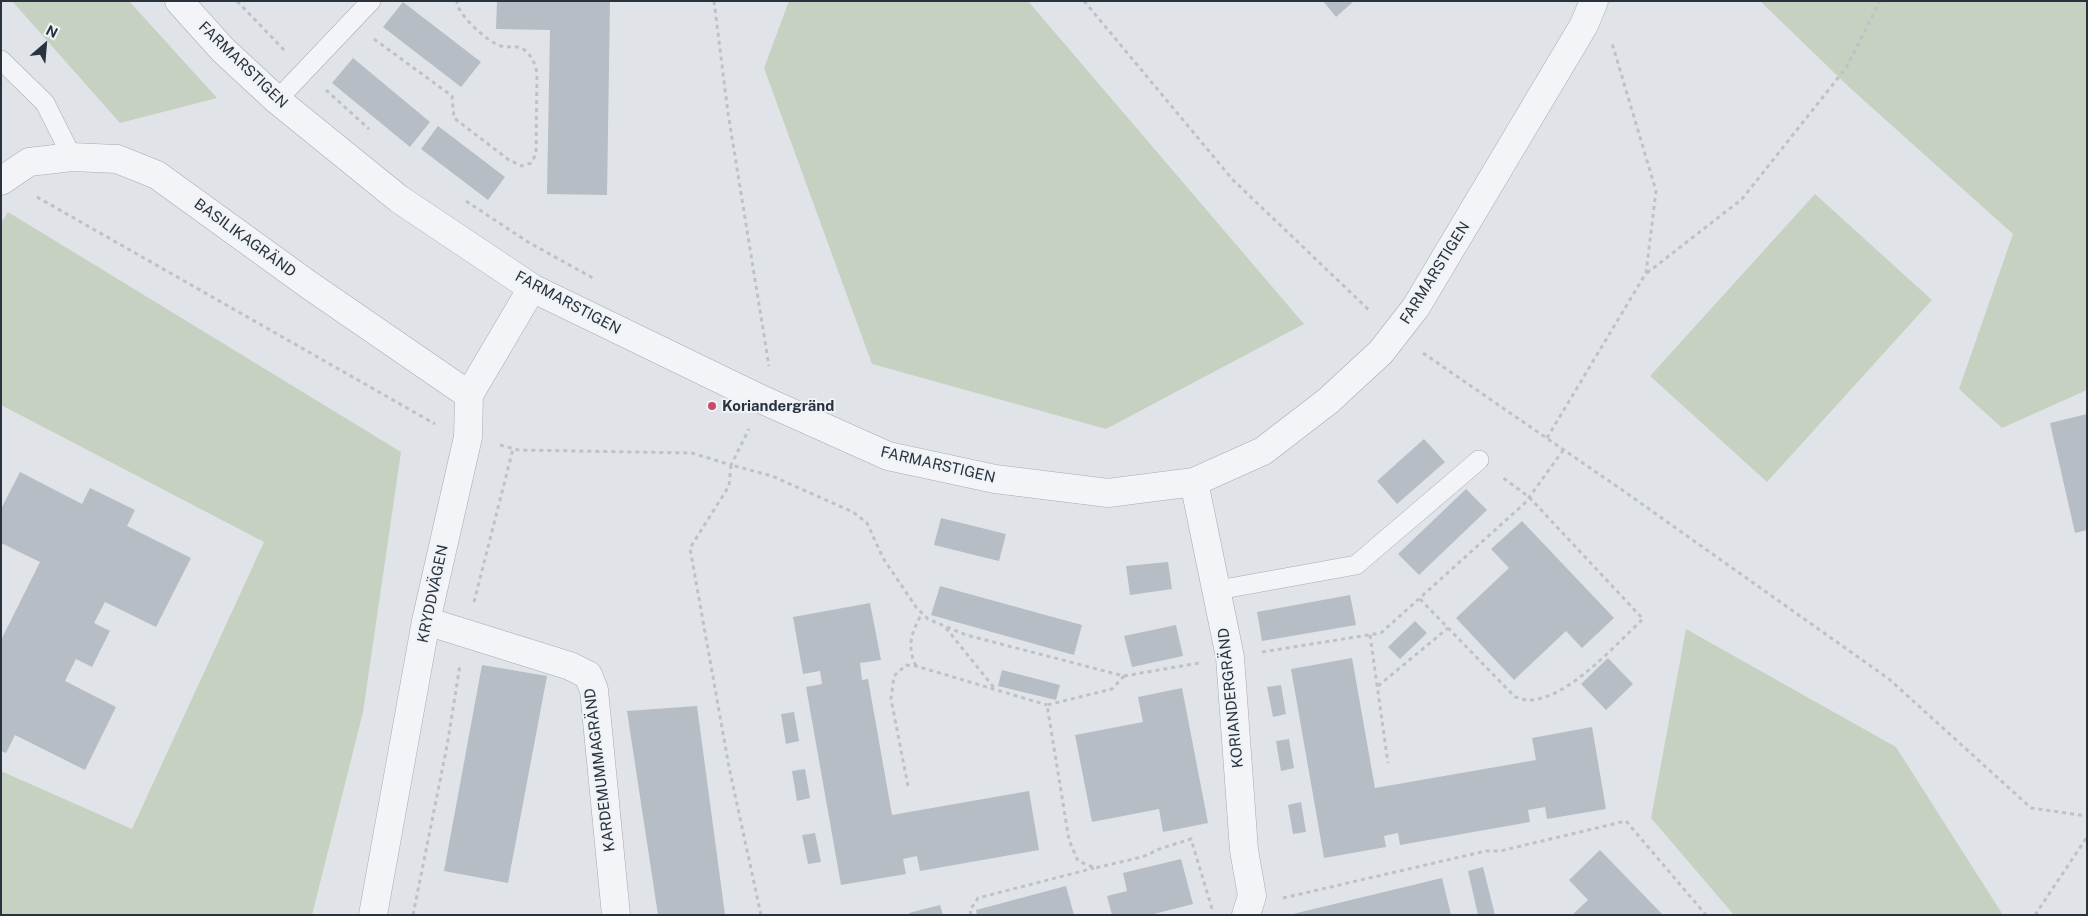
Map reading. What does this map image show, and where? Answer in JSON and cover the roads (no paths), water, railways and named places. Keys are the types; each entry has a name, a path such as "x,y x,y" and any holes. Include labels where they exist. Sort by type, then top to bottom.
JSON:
{"street":[{"name":"FARMARSTIGEN","path":"179,1 223,50 277,100 399,199 532,288 763,400 888,456 995,479 1108,493 1194,482 1263,451 1328,401 1380,352 1416,308 1584,25 1594,1"},
{"name":"BASILIKAGRÄND","path":"1,181 29,162 72,157 117,159 157,176 309,285 469,395"},
{"name":"KRYDDVÄGEN","path":"373,915 426,621 468,437 469,395 532,288"},
{"name":"KORIANDERGRÄND","path":"1194,482 1218,590 1230,657 1244,850 1252,896 1248,910"},
{"name":"KARDEMUMMAGRÄND","path":"426,621 570,666 588,675 594,690 616,915"}],"lane":[{"path":"277,100 371,1"},
{"path":"1,60 45,103 72,157"},
{"path":"1218,590 1356,565 1479,460"}],"place":[{"name":"Koriandergränd","path":"712,406"}]}
